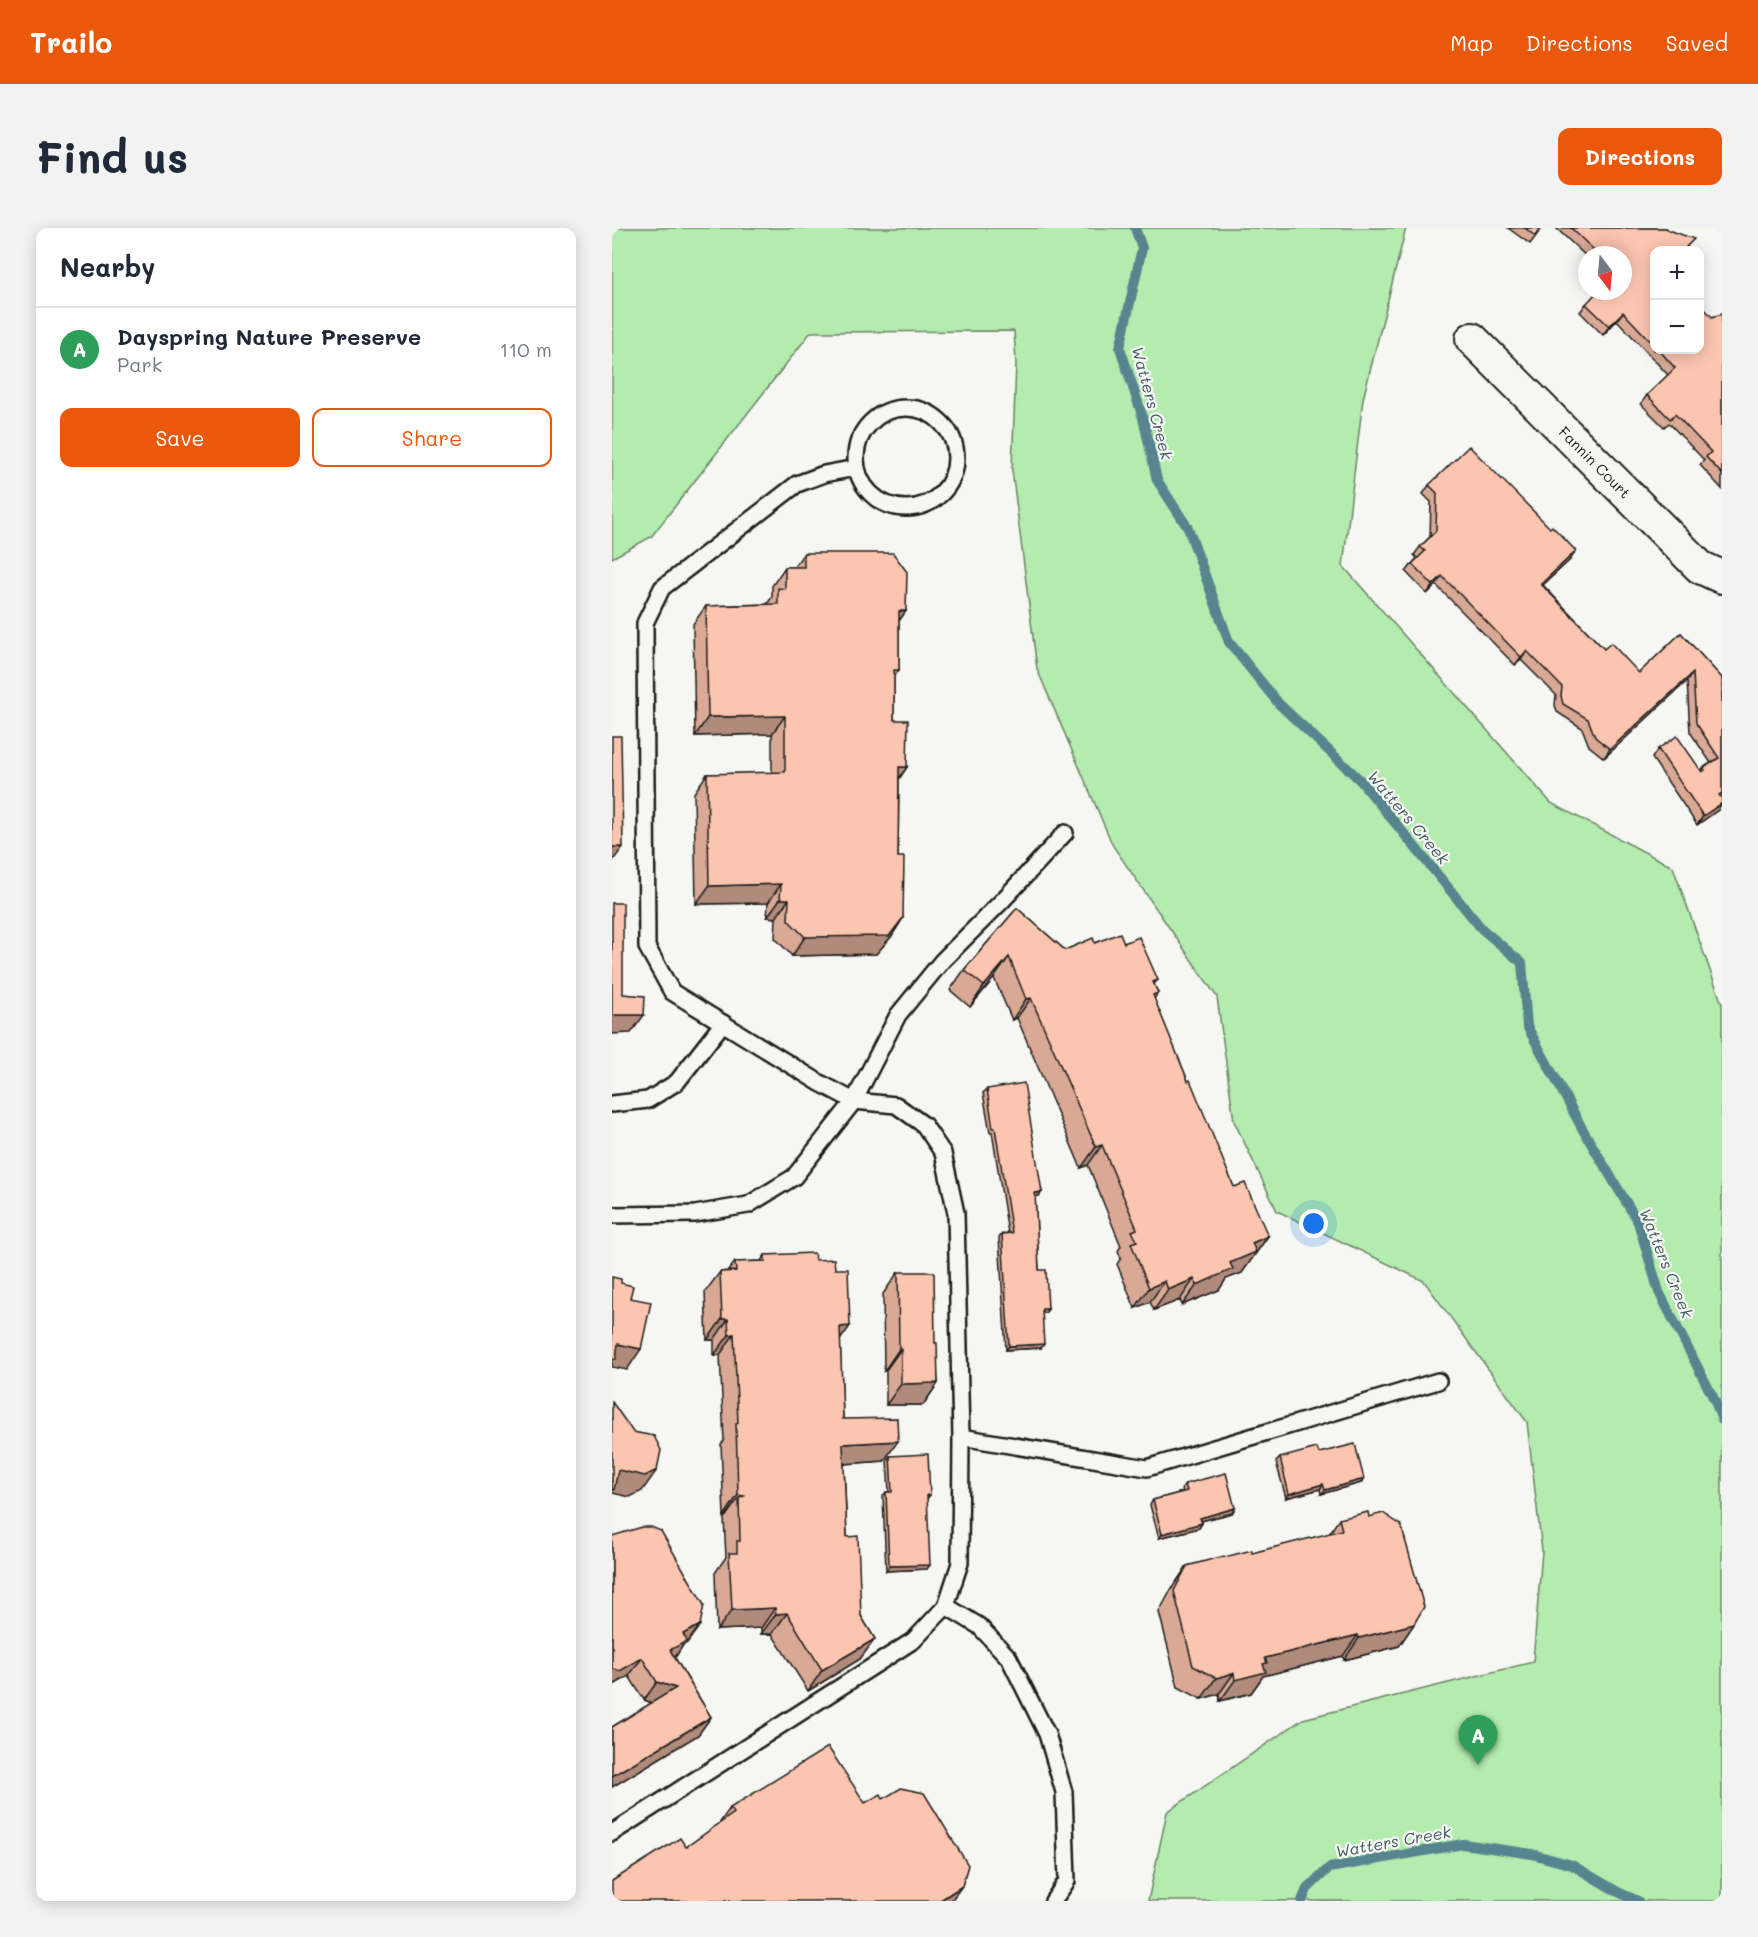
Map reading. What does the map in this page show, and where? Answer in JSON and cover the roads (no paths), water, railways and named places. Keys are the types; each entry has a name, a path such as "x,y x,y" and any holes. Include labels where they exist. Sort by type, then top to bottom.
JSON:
{"street":[{"name":"Fannin Court","path":"1472,339 1700,567 1722,577"}],"lane":[{"path":"912,407 929,412 938,418 950,432 956,446 957,464 953,477 943,492 929,503 912,508 892,507 876,499 862,484 856,468 857,444 865,427 880,414 896,408 912,407"},
{"path":"612,1833 914,1640 946,1606 960,1563 961,1437 956,1212 943,1153 924,1125 896,1105 854,1101 820,1083 672,992 647,946 645,623 662,588 797,484 824,474 856,468"},
{"path":"612,1215 695,1214 748,1205 794,1177 854,1101 898,1015 942,961 1065,833"},
{"path":"612,1104 648,1100 677,1082 723,1023"},
{"path":"961,1437 1147,1468 1438,1381"},
{"path":"946,1606 979,1626 1009,1658 1047,1734 1064,1792 1067,1881 1053,1901"}],"waterway":[{"name":"Watters Creek","path":"1135,228 1142,248 1120,348 1143,418 1157,480 1188,528 1229,642 1279,704 1360,780 1482,929 1522,963 1527,1026 1583,1130 1638,1222 1659,1292 1715,1401 1722,1420"},
{"name":"Watters Creek","path":"1302,1901 1307,1889 1329,1868 1463,1844 1532,1854 1572,1865 1638,1901"}],"place":[{"name":"Dayspring Nature Preserve","path":"1478,1765"}]}
